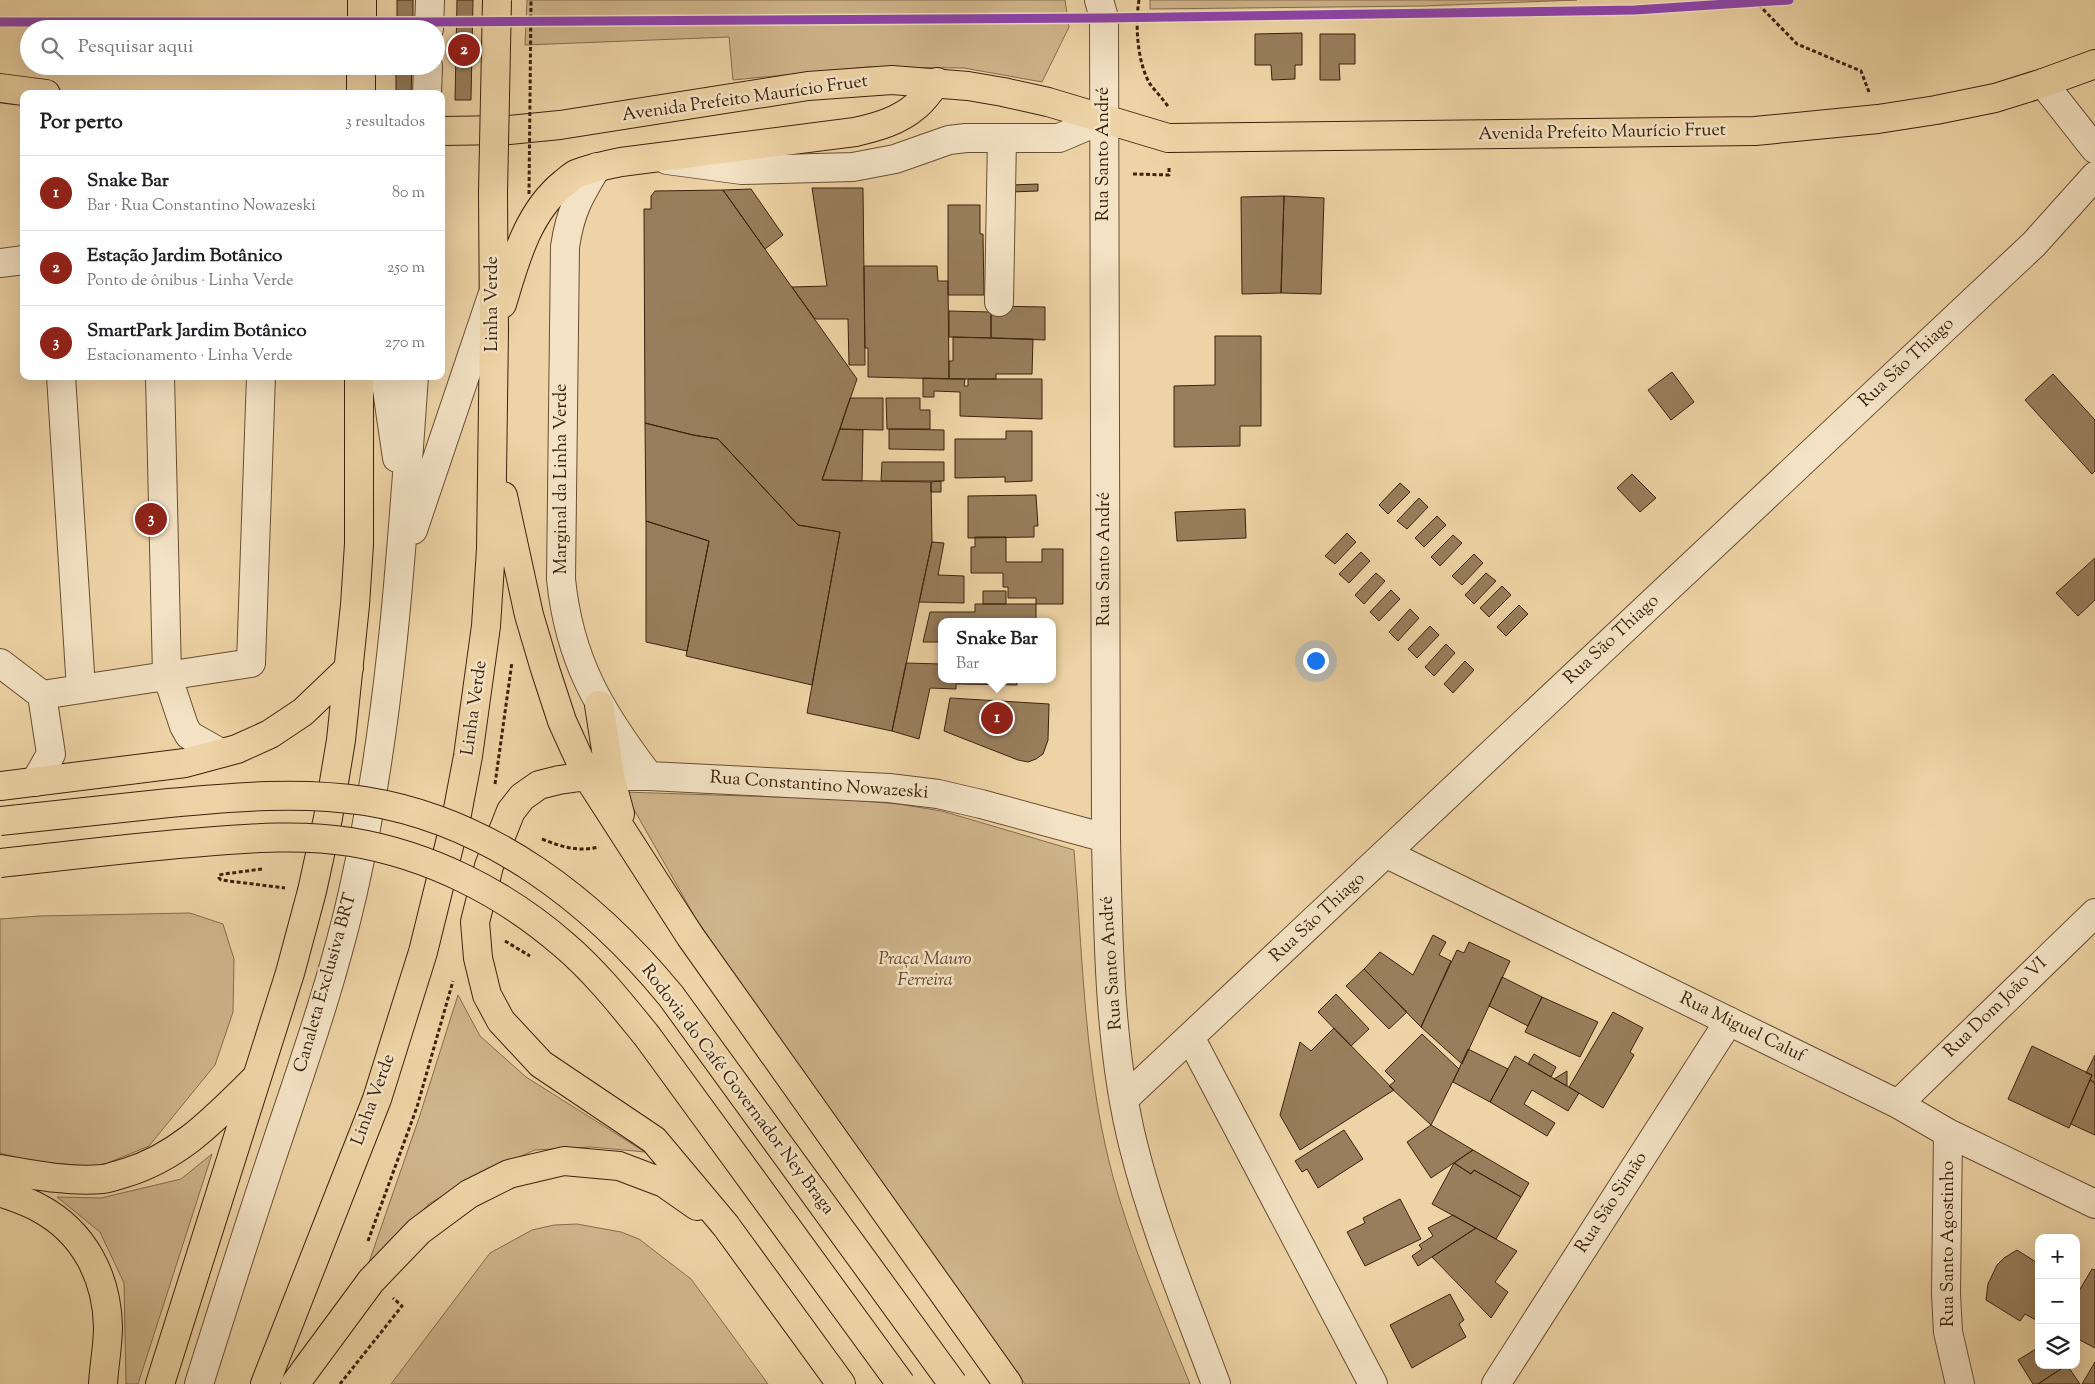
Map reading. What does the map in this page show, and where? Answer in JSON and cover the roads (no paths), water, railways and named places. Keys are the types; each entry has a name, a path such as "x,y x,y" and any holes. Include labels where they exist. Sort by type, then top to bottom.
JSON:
{"main road":[{"path":"362,0 362,20"},
{"name":"Linha Verde","path":"265,1384 377,1099 423,952 441,883 468,756 485,635 491,549 496,0"},
{"name":"Avenida Prefeito Maurício Fruet","path":"445,131 509,130 560,125 808,86 892,80 937,82 1003,92 1048,102 1168,138 1755,131 1878,119 1995,98 2095,64"},
{"path":"361,75 361,90"},
{"path":"494,330 514,266 537,212 554,191 575,174 596,167 653,158 855,132 876,127 896,119 916,106 937,82"},
{"path":"0,88 20,91"},
{"path":"160,1384 259,1074 312,891 328,818 341,740 359,544 359,380"},
{"path":"492,448 529,615 562,721 598,776 626,839 730,994 1008,1384"},
{"path":"0,786 185,763 237,749 270,734 303,712 349,668"},
{"path":"598,776 599,705"},
{"path":"598,776 559,780 539,785 522,797 511,811 489,866 475,922 478,958 486,994 501,1021 541,1064 654,1140 726,1226 841,1384"},
{"name":"Rodovia do Café Governador Ney Braga","path":"0,821 222,798 322,797 366,802 407,810 477,836 514,855 552,880 589,910 624,942 671,996 953,1384"},
{"path":"0,863 219,840 314,838 351,842 421,860 461,876 529,916 564,944 594,973 647,1036 901,1384"},
{"path":"0,1169 60,1179 105,1179 136,1170 172,1152 203,1130 259,1074"},
{"path":"295,1384 371,1281 419,1231 469,1194 509,1174 564,1162 619,1166 664,1183 726,1226"},
{"path":"0,1192 39,1208 70,1230 92,1258 104,1290 108,1327 103,1384"}],"street":[{"path":"429,20 430,0"},
{"name":"Rua Santo André","path":"1106,6 1104,119 1106,838 1108,927 1118,1049 1124,1099 1133,1147 1148,1199 1216,1384"},
{"path":"427,90 428,75"},
{"path":"2043,83 2095,149"},
{"path":"653,158 742,170 863,166 896,159 949,140 1059,138 1104,119"},
{"path":"999,302 1002,138"},
{"name":"Marginal da Linha Verde","path":"596,167 576,201 568,222 565,247 560,550 563,605 571,638 583,672 599,705 621,740 649,776"},
{"name":"Rua São Thiago","path":"1124,1099 1387,854 2034,244 2095,176"},
{"path":"0,263 20,260"},
{"name":"Canaleta Exclusiva BRT","path":"399,569 494,292"},
{"path":"61,380 81,689"},
{"path":"160,380 167,675 184,726 189,735 221,753"},
{"path":"42,695 251,663 262,380"},
{"name":"Canaleta Exclusiva BRT","path":"386,380 404,509"},
{"name":"Canaleta Exclusiva BRT","path":"199,1384 227,1294 325,1001 367,825 379,749 399,569 414,380"},
{"path":"0,663 42,695 51,754 35,782"},
{"name":"Rua Constantino Nowazeski","path":"598,776 649,776 831,784 909,790 938,794 981,804 1106,838"},
{"name":"Rua Miguel Caluf","path":"1387,854 1898,1104 1948,1133 2095,1204"},
{"name":"Rua Dom João VI","path":"1898,1104 2095,912"},
{"name":"Rua São Simão","path":"1496,1384 1729,1022"},
{"path":"1190,1037 1373,1384"},
{"name":"Rua Santo Agostinho","path":"1948,1133 1948,1322 1960,1384"}],"place":[{"name":"Estação Jardim Botânico","path":"464,50"},
{"name":"SmartPark Jardim Botânico","path":"151,519"},
{"name":"Snake Bar","path":"997,718"}],"park label":[{"name":"Praça Mauro Ferreira","path":"925,970"}]}
